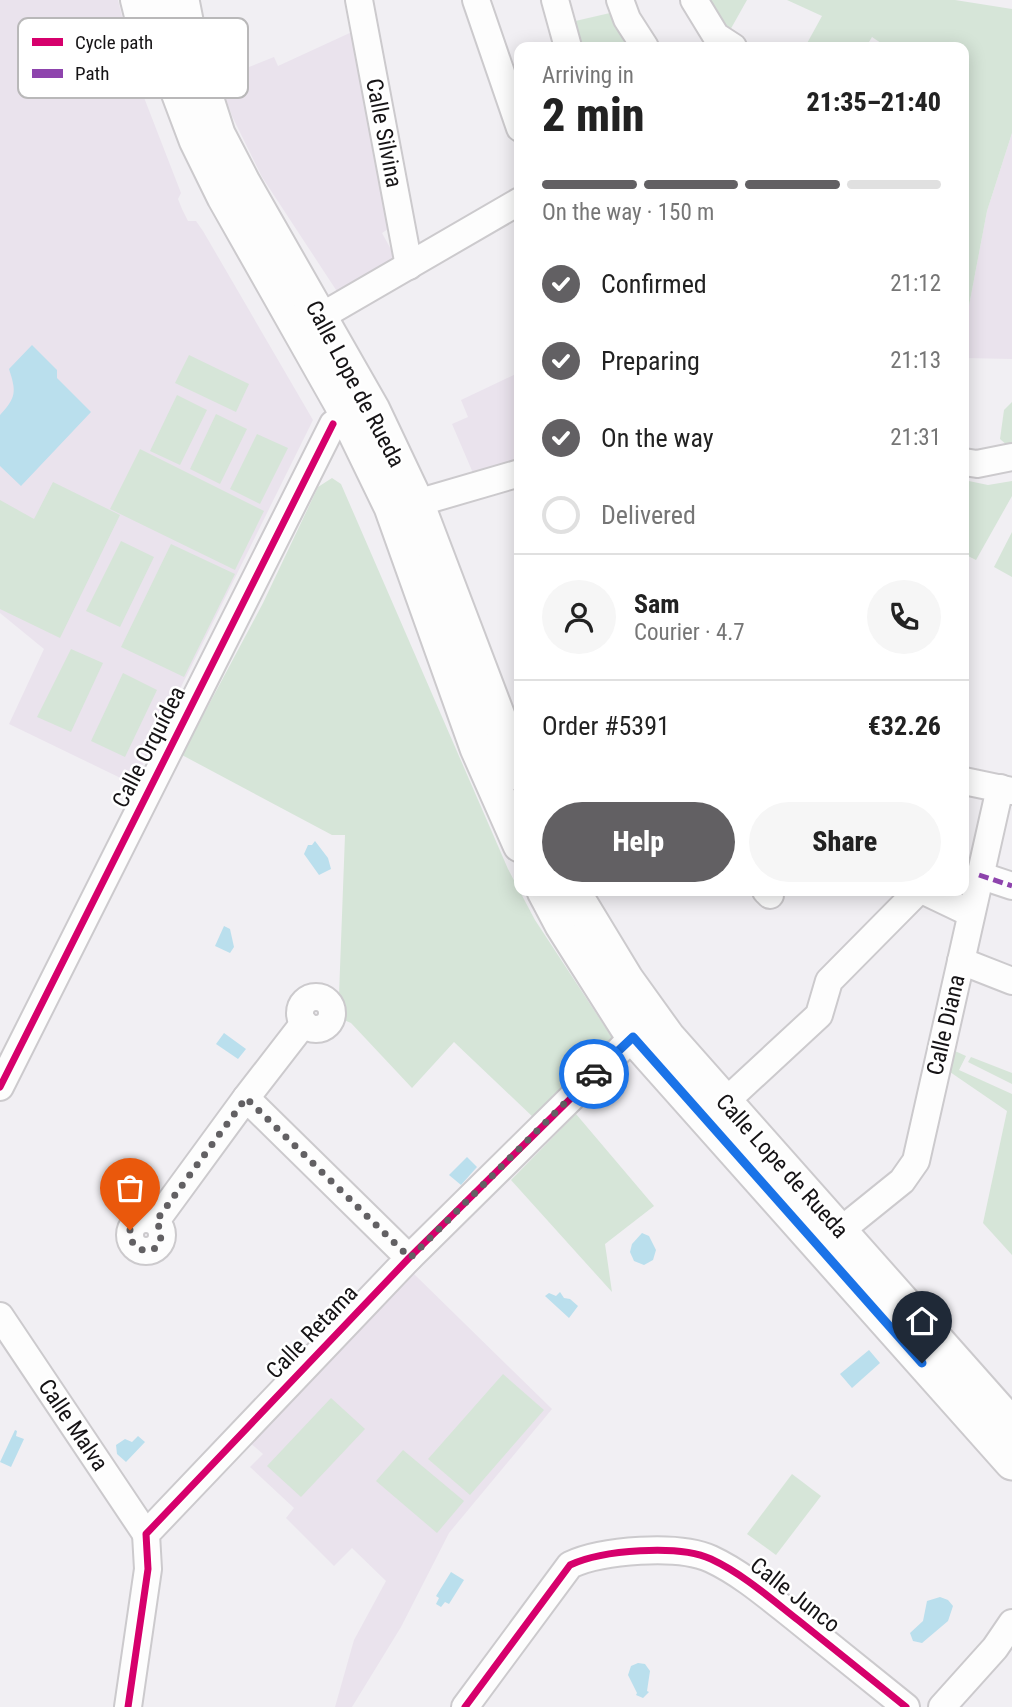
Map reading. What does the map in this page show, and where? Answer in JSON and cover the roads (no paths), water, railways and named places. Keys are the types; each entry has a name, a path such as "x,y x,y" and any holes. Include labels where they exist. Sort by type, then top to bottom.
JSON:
{"main road":[{"name":"Calle Lope de Rueda","path":"156,0 159,18"},
{"name":"Calle Lope de Rueda","path":"181,0 185,18"},
{"name":"Calle Lope de Rueda","path":"162,98 178,144 204,202 337,413"},
{"name":"Calle Lope de Rueda","path":"180,98 196,140 223,197 337,413 391,507 477,748 514,831"},
{"name":"Calle Lope de Rueda","path":"206,98 218,134 373,411 417,503 514,758"},
{"path":"337,413 345,360"},
{"name":"Calle Lope de Rueda","path":"547,896 633,1037 1012,1463"},
{"name":"Calle Lope de Rueda","path":"576,896 627,980 668,1037 1012,1425"}],"street":[{"name":"Calle Lope de Rueda","path":"134,0 139,18"},
{"name":"Calle Silvina","path":"359,0 410,266"},
{"path":"476,0 514,111"},
{"path":"555,0 567,42"},
{"path":"620,0 627,19 642,42"},
{"path":"694,0 716,36 725,42"},
{"path":"320,317 514,205"},
{"name":"Calle Orquídea","path":"0,1087 337,413"},
{"path":"969,463 977,464 1012,457"},
{"path":"417,503 514,474"},
{"path":"969,782 1006,790"},
{"name":"Calle Diana","path":"840,1231 902,1181 916,1161 979,875 1006,790"},
{"path":"979,875 1012,886"},
{"path":"725,1102 819,1015 829,981 913,896"},
{"path":"934,896 970,913"},
{"path":"961,961 1012,981"},
{"path":"156,1221 304,1023"},
{"name":"Calle Retama","path":"146,1534 410,1258 633,1037"},
{"path":"246,1098 410,1258"},
{"name":"Calle Malva","path":"0,1316 146,1534"},
{"path":"128,1707 148,1569 146,1534"},
{"name":"Calle Junco","path":"465,1707 570,1565 608,1553 675,1551 709,1558 744,1578 906,1707"},
{"path":"942,1707 995,1648 1012,1623"}],"water":[{"path":"32,345 57,370 57,378 91,412 21,486 0,466 0,415 14,394 9,369"},
{"path":"315,841 328,858 331,869 319,875 304,854 308,845"},
{"path":"224,926 230,929 234,947 230,953 215,946"},
{"path":"224,1033 246,1049 238,1059 216,1044"},
{"path":"467,1157 477,1167 461,1185 449,1175"},
{"path":"642,1233 649,1236 656,1250 653,1260 644,1265 634,1261 630,1252 632,1244"},
{"path":"560,1292 564,1298 570,1299 578,1306 569,1318 545,1296 549,1293 556,1296"},
{"path":"869,1350 880,1363 852,1388 840,1374"},
{"path":"15,1430 16,1436 24,1439 11,1467 0,1462"},
{"path":"138,1436 145,1442 126,1462 117,1454 116,1445 125,1439 132,1442"},
{"path":"451,1572 464,1580 449,1604 445,1602 441,1607 436,1604 439,1598 436,1596"},
{"path":"940,1597 953,1606 948,1621 922,1643 913,1641 910,1633 923,1621 927,1601"},
{"path":"645,1664 650,1671 649,1692 643,1698 636,1695 628,1675 631,1666"}]}
